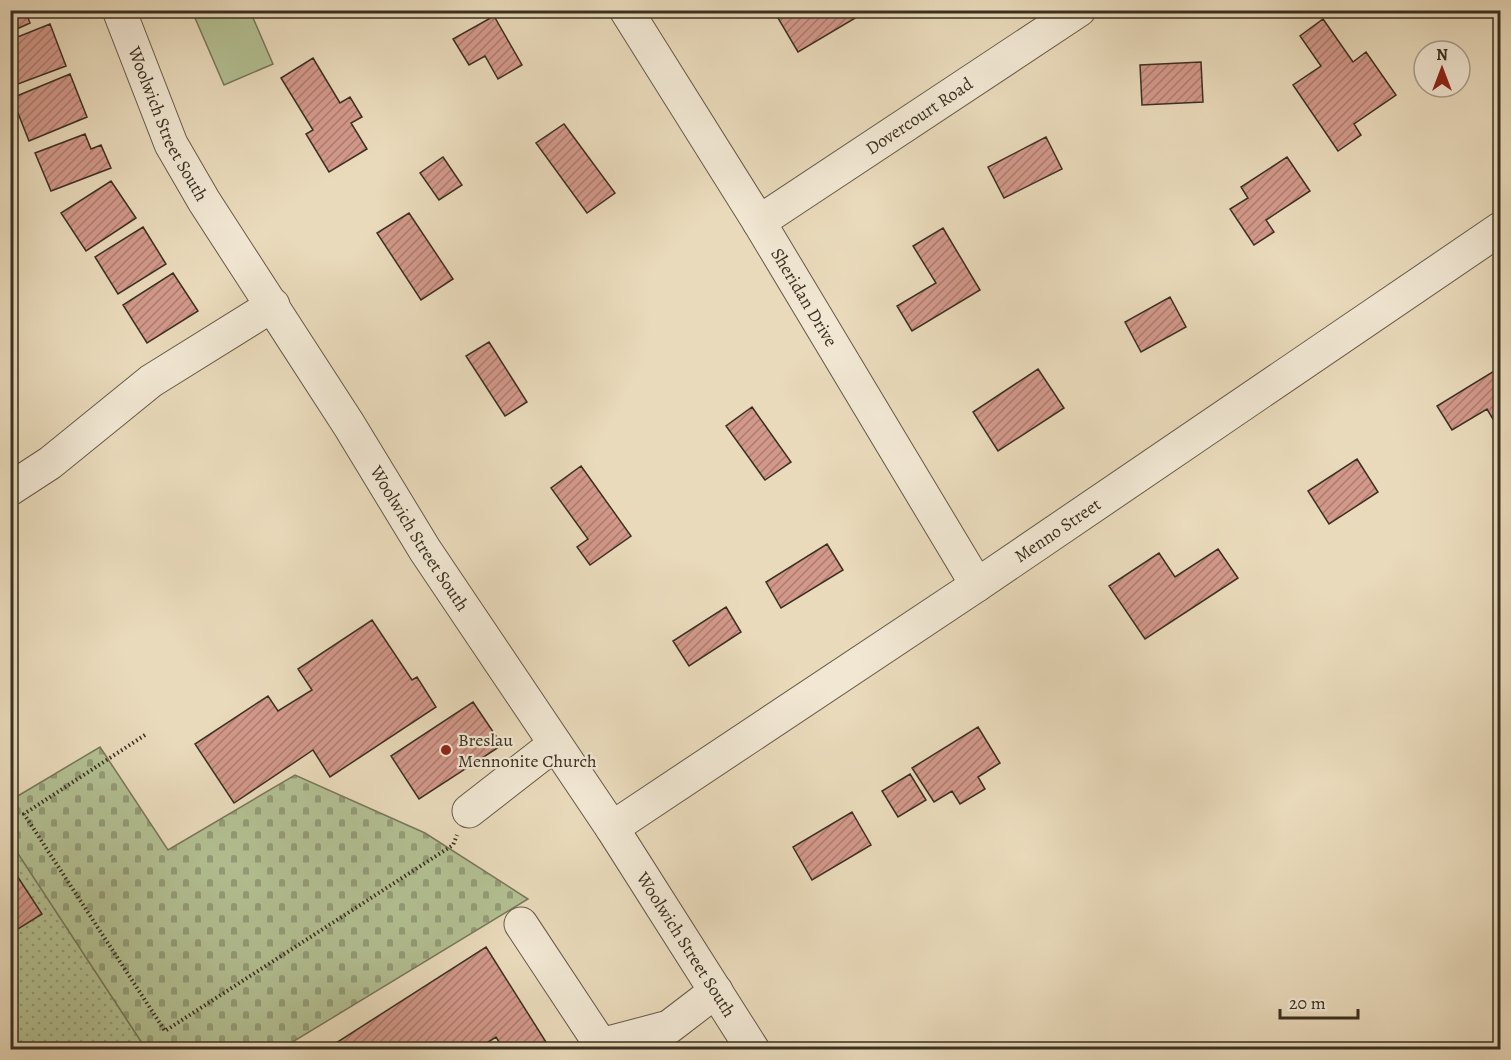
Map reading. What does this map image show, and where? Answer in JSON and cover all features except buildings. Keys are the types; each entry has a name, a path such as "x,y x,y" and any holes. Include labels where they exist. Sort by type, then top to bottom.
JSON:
{"street":[{"name":"Woolwich Street South","path":"119,10 171,144 204,201 273,305 425,550 612,828 753,1050"},
{"name":"Sheridan Drive","path":"626,10 759,222 977,585"},
{"name":"Dovercourt Road","path":"759,222 1079,10"},
{"name":"Menno Street","path":"612,828 977,585 1500,229"},
{"path":"10,489 50,463 151,381 273,305"},
{"path":"469,811 555,744"},
{"path":"521,924 598,1047 669,1027 716,991"}],"path":[{"path":"145,735 24,814 165,1031 453,845 469,811"}],"green space":[{"path":"192,11 250,11 273,64 224,85"},
{"path":"100,747 168,850 295,775 425,833 528,899 281,1049 146,1049 11,843 11,800"},
{"path":"11,842 146,1049 11,1049"}],"place":[{"name":"Breslau Mennonite Church","path":"446,750"}]}
